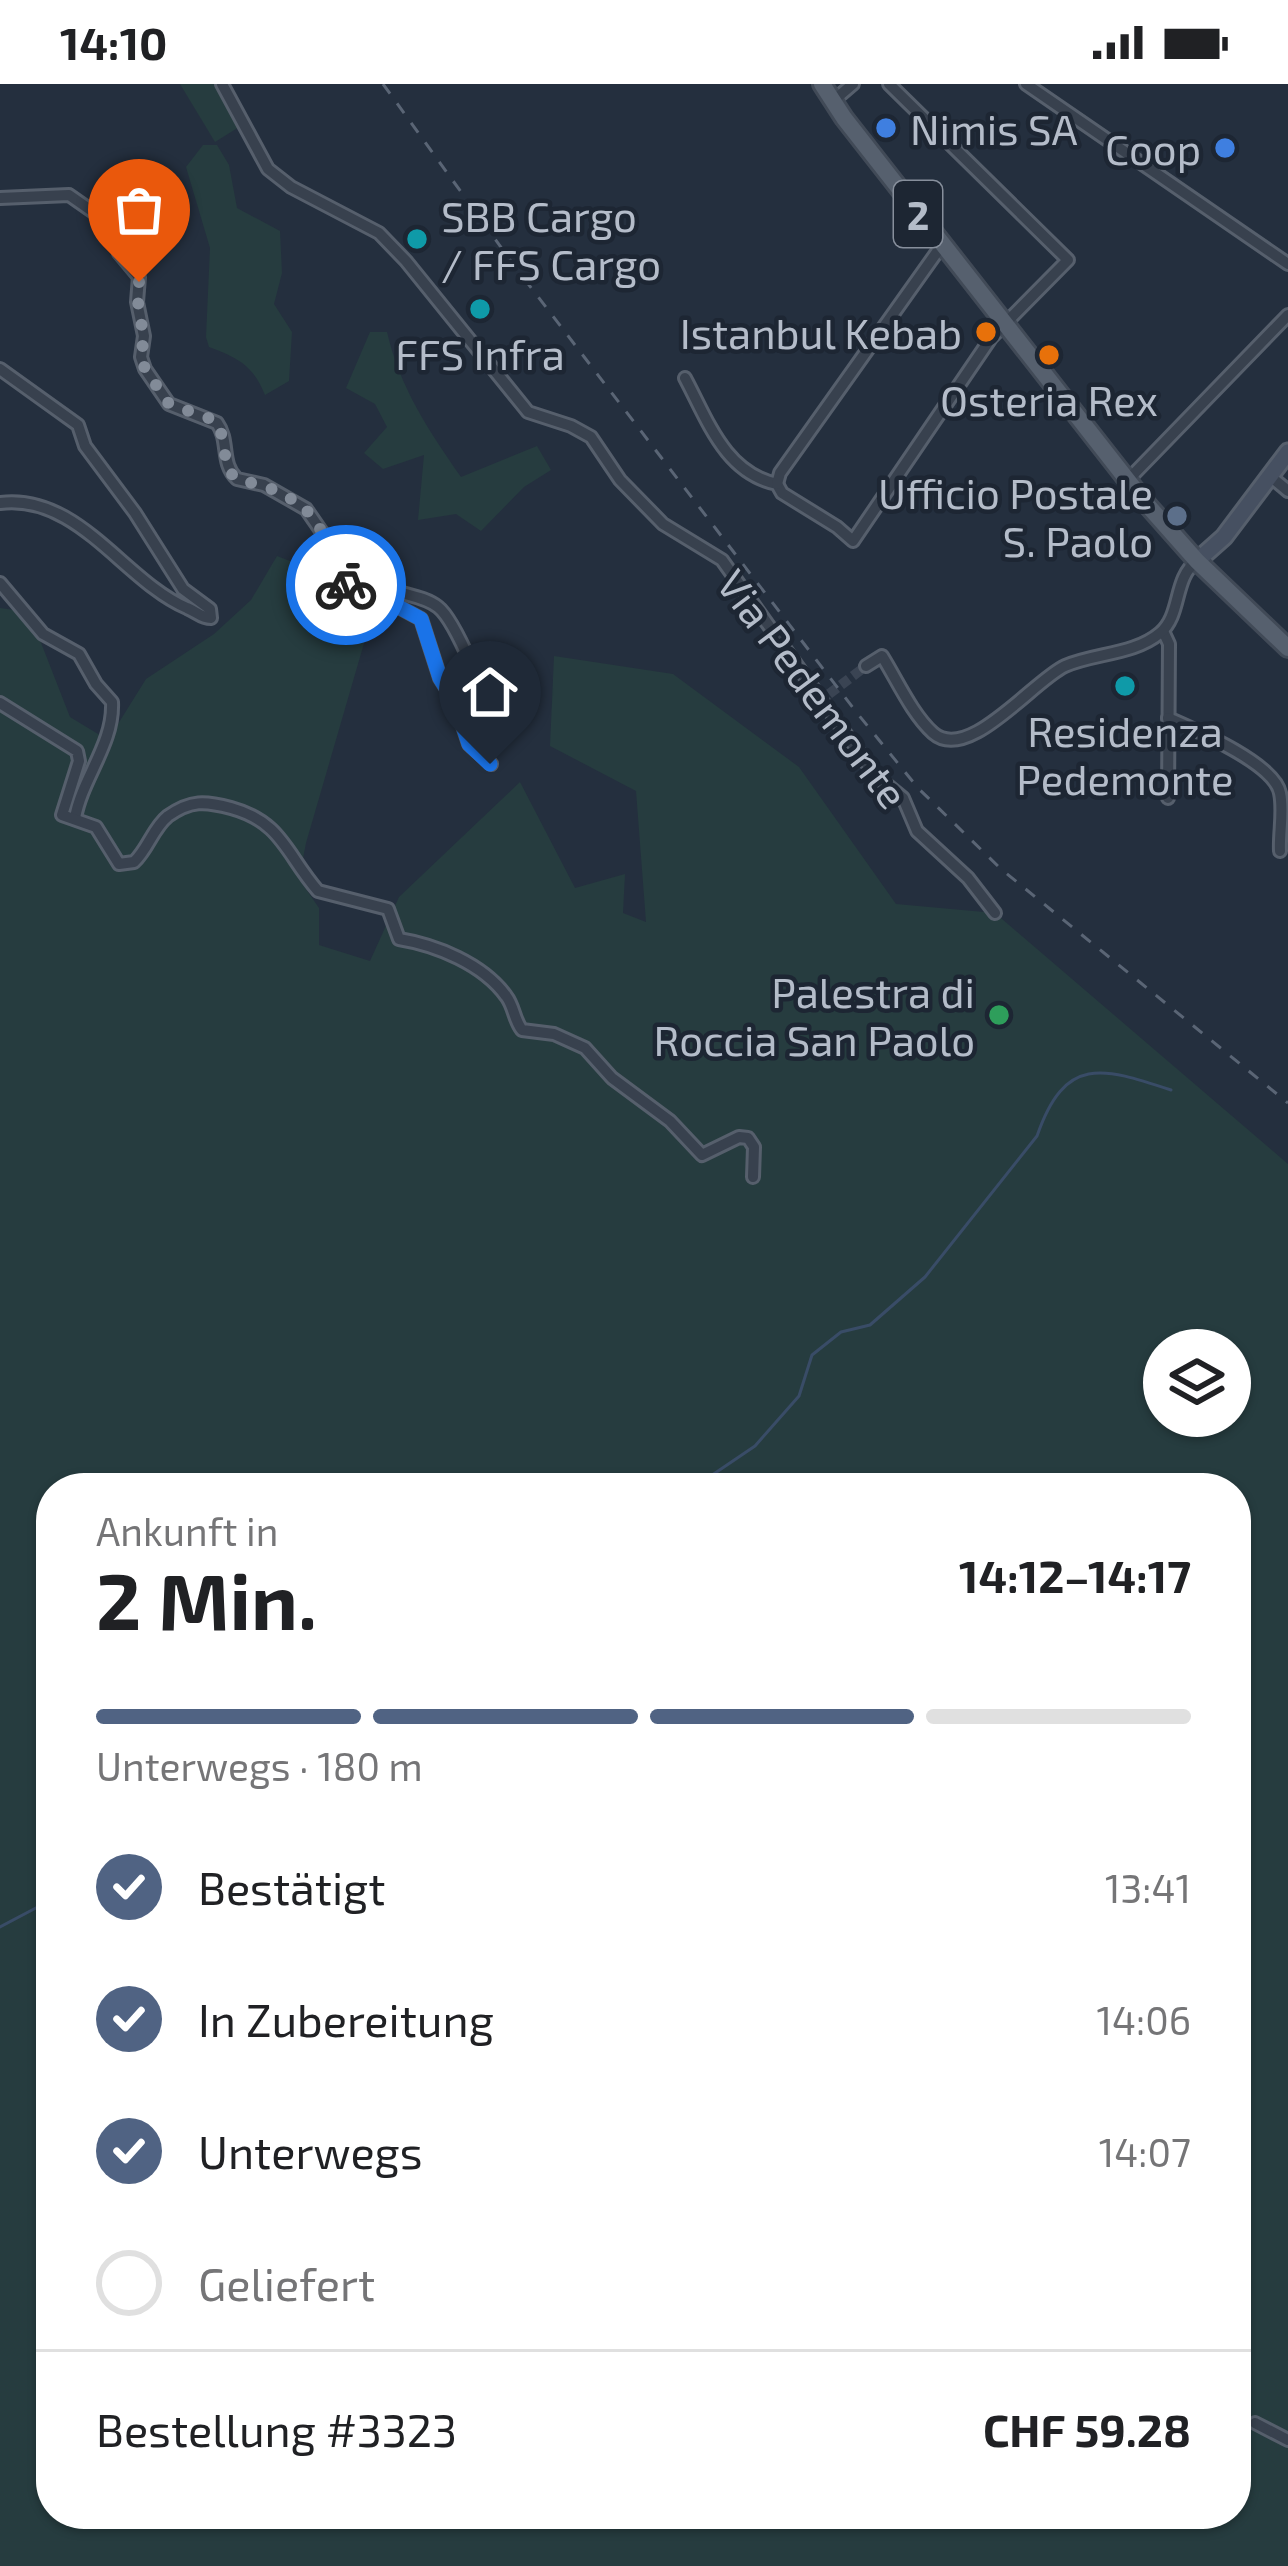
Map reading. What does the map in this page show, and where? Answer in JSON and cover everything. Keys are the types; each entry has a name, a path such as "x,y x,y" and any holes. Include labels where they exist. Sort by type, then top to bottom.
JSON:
{"main road":[{"name":"2","path":"821,84 1127,481 1197,561 1288,648"}],"street":[{"name":"Via Pedemonte","path":"222,84 268,169 291,187 379,233 528,412 591,437 620,480 663,524 722,560 825,698 875,775 903,798 916,831 968,878 995,913"},
{"path":"832,102 853,84"},
{"path":"686,378 736,466 776,484 782,493 837,526 854,542 992,338 1068,260 889,84"},
{"path":"1026,84 1288,264"},
{"path":"0,198 69,195 112,225 121,256 139,277 142,361 162,397 173,407 211,419 220,427 226,466 236,479 264,485 306,508 346,567 345,596 358,610 366,614 393,604 421,619 469,744 490,764"},
{"path":"776,484 942,244"},
{"path":"1127,481 1288,315"},
{"path":"0,369 78,424 85,446 183,589 208,608 211,618 204,619 167,599 74,523 41,509 0,503"},
{"path":"866,666 881,656 927,727 941,739 952,740 995,722 1064,667 1163,631 1185,573 1224,537 1288,452"},
{"path":"1270,476 1288,491"},
{"path":"0,583 43,634 79,654 112,702 98,761 80,793 75,818"},
{"path":"358,610 402,592 437,606 481,682 494,728"},
{"path":"1163,631 1169,644 1168,798"},
{"path":"0,703 77,751 78,764 61,811 63,818 96,826 117,862 126,865 139,858 164,820 197,801 213,801 262,818 318,891 384,907 391,913 399,939 429,944 497,987 511,1002 522,1030 554,1034 585,1048 612,1078 670,1121 700,1153 706,1155 739,1137 748,1138 754,1147 753,1177"},
{"path":"1168,718 1248,759 1273,778 1280,799 1280,851"},
{"path":"1255,2423 1288,2440"}],"green space":[{"path":"180,84 214,84 239,127 215,142"},
{"path":"203,145 217,145 229,165 237,208 280,231 282,273 274,304 292,332 289,381 265,395 250,370 209,347 206,337 210,248 186,167"},
{"path":"370,332 387,332 408,390 461,477 537,446 551,470 524,487 481,531 456,514 418,520 424,455 383,469 364,453 387,427 375,404 346,388"},
{"path":"277,556 329,576 367,633 299,879 319,908 319,945 370,961 399,897 520,782 575,888 625,874 623,913 646,922 636,791 550,746 554,656 673,674 799,767 896,904 995,913 1288,1164 1288,2566 0,2566 0,608 29,612 70,717 108,740 146,679 214,634 251,600"}],"waterway":[{"path":"715,1473 755,1446 799,1396 812,1355 841,1332 870,1325 925,1277 1037,1136 1060,1091 1089,1074 1106,1073 1171,1090"},
{"path":"0,1927 36,1908"}],"tunnel":[{"path":"829,694 866,666"}],"railway":[{"path":"383,84 516,268 918,788 1001,869 1288,1103"}],"way so far":[{"path":"139,282 141,357 162,397 173,407 211,419 220,427 226,466 236,479 264,485 306,508 346,567 346,585"}],"place":[{"name":"Nimis SA","path":"886,128"},
{"name":"Coop","path":"1225,148"},
{"name":"SBB Cargo / FFS Cargo","path":"417,239"},
{"name":"FFS Infra","path":"480,309"},
{"name":"Istanbul Kebab","path":"986,332"},
{"name":"Osteria Rex","path":"1049,355"},
{"name":"Ufficio Postale S. Paolo","path":"1177,516"},
{"name":"Residenza Pedemonte","path":"1125,686"},
{"name":"Palestra di Roccia San Paolo","path":"999,1015"}],"route":[{"path":"346,585 346,599 360,613 393,604 421,619 469,744 490,764"}]}
